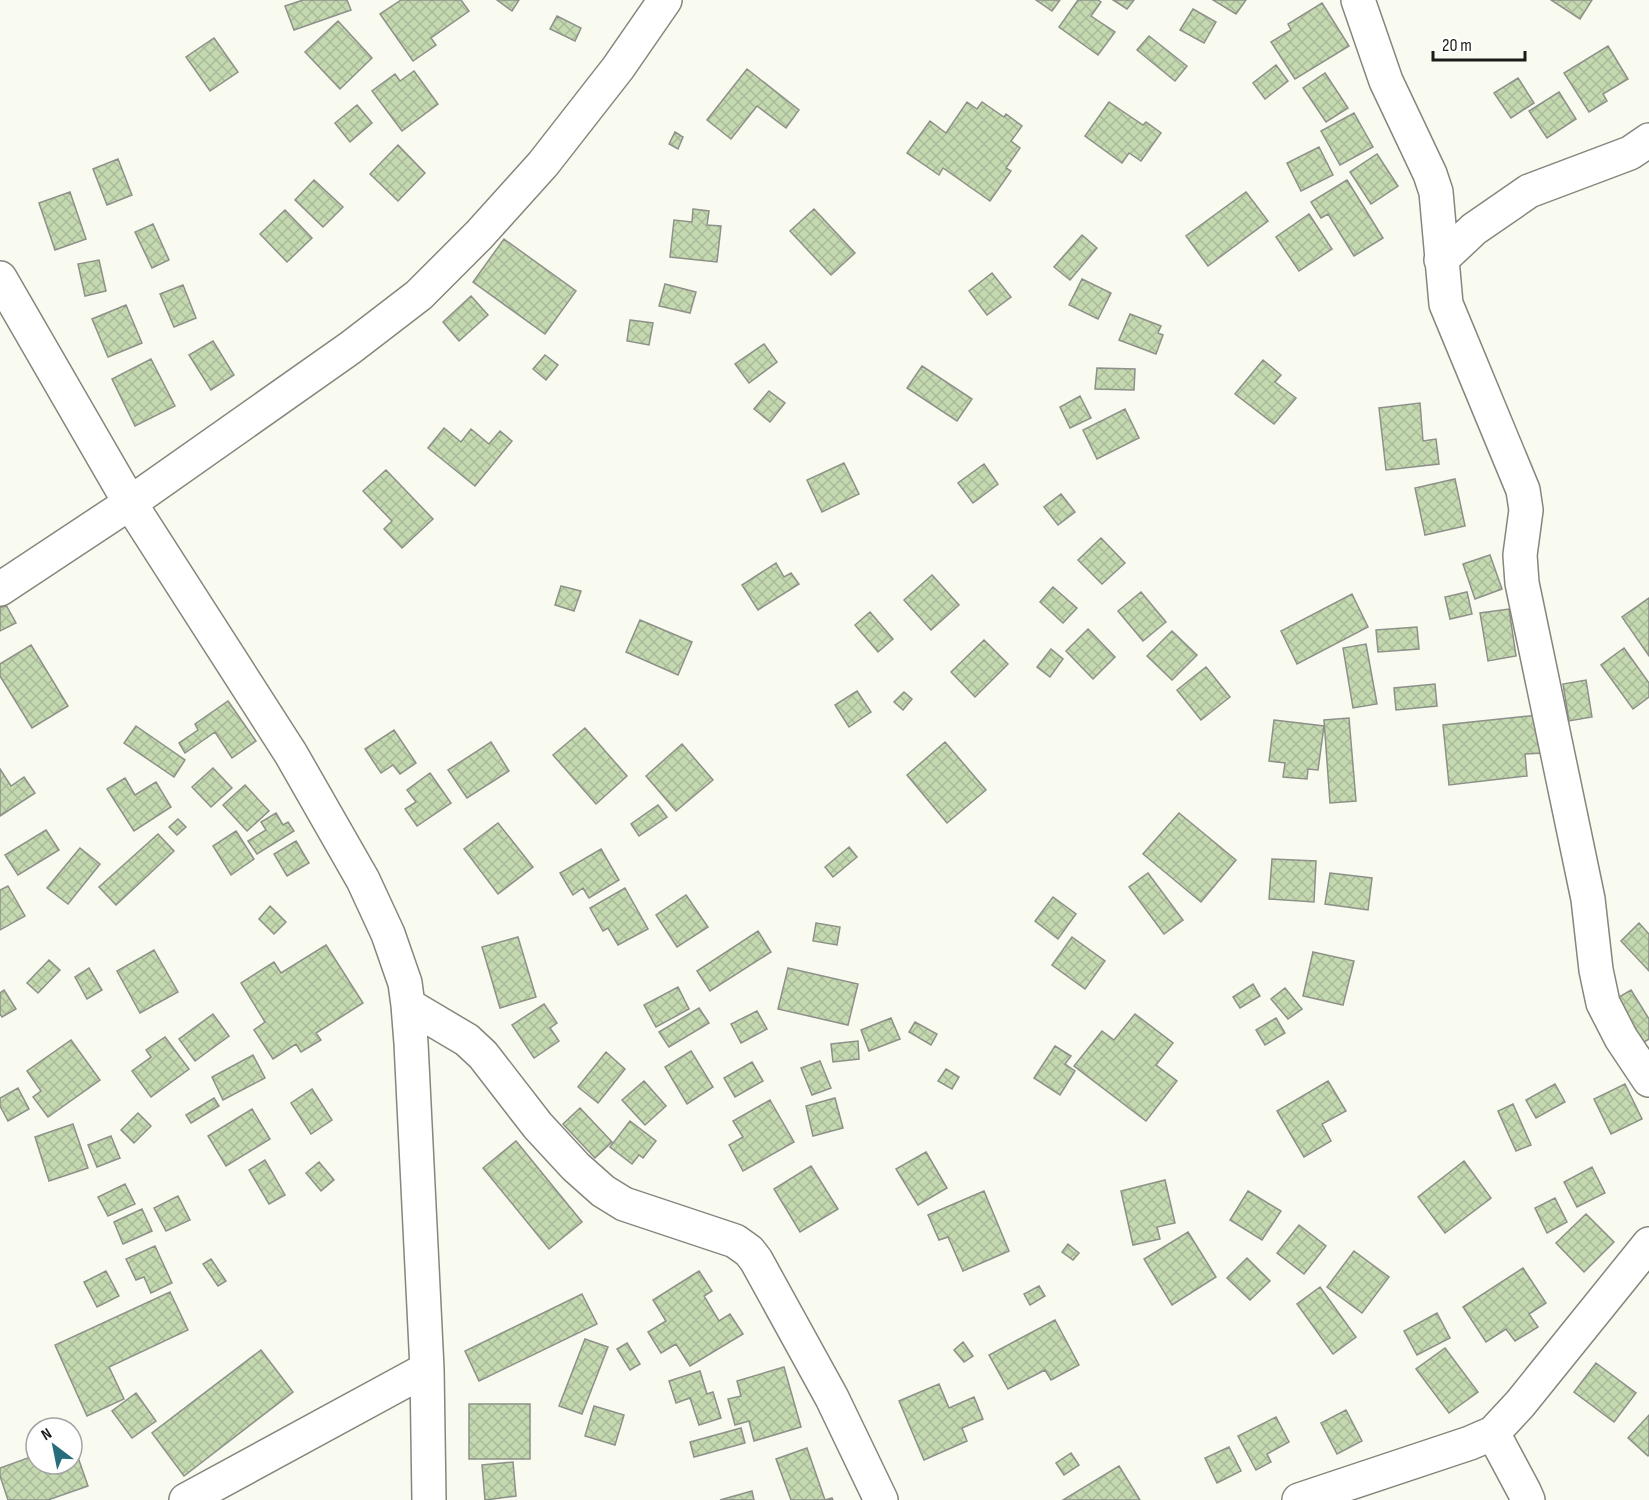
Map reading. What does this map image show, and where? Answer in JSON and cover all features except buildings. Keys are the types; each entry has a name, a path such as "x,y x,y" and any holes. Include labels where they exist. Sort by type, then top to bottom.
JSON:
{"street":[{"path":"0,590 130,503 350,348 419,295 479,235 543,164 618,68 665,0"},
{"path":"1358,0 1386,81 1430,174 1436,192 1446,304 1523,490 1526,510 1520,555 1522,584 1588,899 1596,970 1604,1003 1621,1038 1649,1080"},
{"path":"1441,260 1474,229 1529,191 1629,153 1649,140"},
{"path":"0,278 130,503 291,754 363,880 388,934 405,983 412,1054 427,1369 429,1500"},
{"path":"408,1005 467,1040 483,1055 538,1126 576,1167 603,1191 624,1204 735,1241 749,1251 832,1398 881,1500"},
{"path":"1299,1500 1470,1443 1492,1432 1520,1404 1649,1244"},
{"path":"186,1500 427,1369"},
{"path":"1492,1432 1528,1500"}]}
